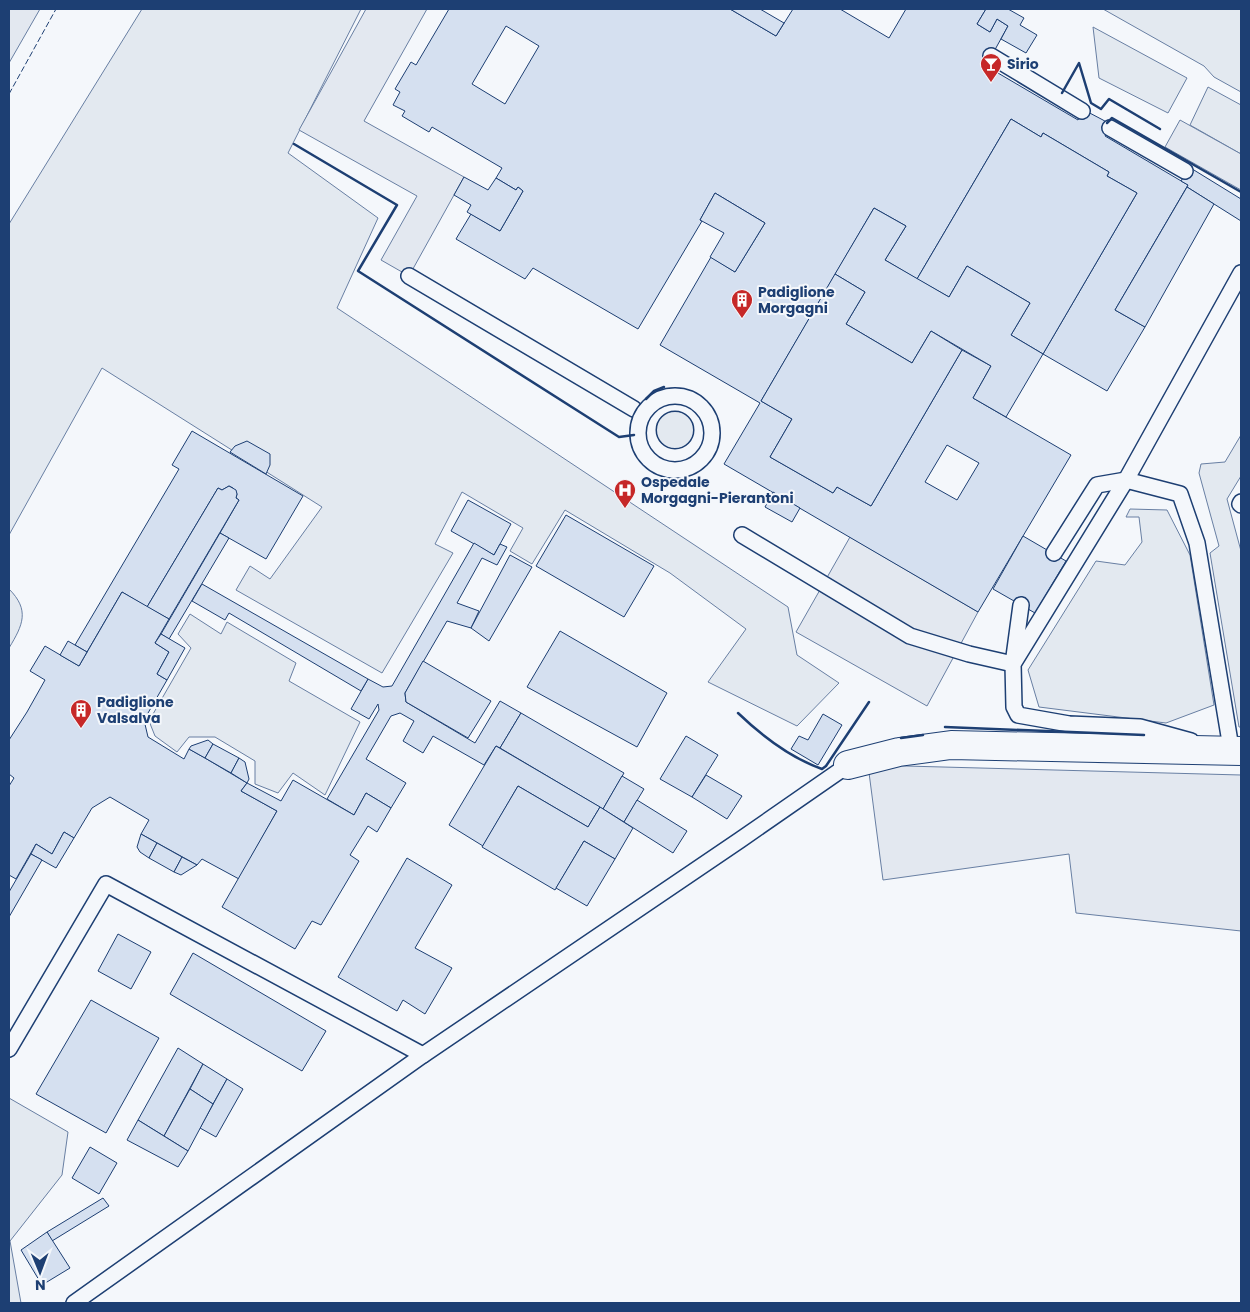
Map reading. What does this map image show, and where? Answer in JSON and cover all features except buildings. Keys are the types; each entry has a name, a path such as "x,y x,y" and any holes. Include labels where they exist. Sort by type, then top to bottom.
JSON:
{"street":[{"path":"848,765 900,752 951,745 1236,751"}],"lane":[{"path":"992,56 1082,111"},
{"path":"1110,128 1185,170"},
{"path":"1013,664 1126,480 1241,273"},
{"path":"409,276 634,409"},
{"path":"673,396 684,397 704,409 711,420 713,433 711,446 704,457 694,466 682,470 669,470 656,465 646,457 641,447 638,436 639,424 651,404 661,399 673,396"},
{"path":"1054,554 1097,485 1126,480 1180,494 1197,542 1228,732 1236,751"},
{"path":"742,535 910,636 968,654 1013,664"},
{"path":"1021,605 1013,664 1014,707 1018,715 1069,724 1140,727 1236,751"},
{"path":"74,1303 423,1055 848,765"},
{"path":"9,1049 106,884 423,1055"}],"shaded area":[{"path":"9,9 40,9 9,63"},
{"path":"142,9 361,9 288,153 378,218 337,308 788,607 797,655 839,683 797,726 708,682 746,629 670,573 565,510 532,564 510,551 523,528 462,492 435,544 453,553 382,673 236,590 250,566 270,579 322,507 102,368 9,535 9,224"},
{"path":"366,9 427,9 364,121 464,177 409,276 381,260 417,196 299,130"},
{"path":"1103,9 1241,9 1241,92 1214,77 1204,66"},
{"path":"1093,27 1187,78 1168,113 1099,78"},
{"path":"1208,87 1241,105 1241,154 1190,125"},
{"path":"1180,120 1241,154 1241,190 1165,147"},
{"path":"675,411 682,412 688,417 693,423 693,437 688,443 682,448 675,449 668,448 662,443 657,437 656,430 657,423 662,417 668,412"},
{"path":"1241,435 1241,476 1227,499 1241,551 1241,727 1239,727 1210,553 1219,546 1199,473 1201,464 1225,462"},
{"path":"1130,509 1167,510 1190,555 1214,705 1166,723 1039,707 1028,670 1096,561 1125,565 1142,542 1139,517 1126,517"},
{"path":"850,537 978,612 927,706 796,632"},
{"path":"9,589 20,604 22,618 18,632 9,648"},
{"path":"190,614 221,634 227,622 296,663 289,681 360,722 325,795 293,773 278,793 255,784 255,761 215,737 189,737 177,752 155,736 149,721 191,648 178,634"},
{"path":"868,765 1241,775 1241,931 1076,913 1069,854 883,880"},
{"path":"9,1098 68,1132 62,1175 10,1241 21,1303 9,1303"}],"fence":[{"path":"9,94 56,9"}],"wall":[{"path":"1062,93 1079,63 1091,103 1101,109 1109,99 1160,129"},
{"path":"1107,123 1112,118 1241,192"},
{"path":"294,144 397,205 358,271 619,437 634,435"},
{"path":"646,399 654,391 664,387"},
{"path":"738,713 777,746 799,759 822,769 826,766 869,702"},
{"path":"945,727 1144,735"},
{"path":"901,738 923,735"}],"place":[{"name":"Sirio","path":"991,83"},
{"name":"Padiglione Morgagni","path":"742,319"},
{"name":"Ospedale Morgagni-Pierantoni","path":"625,509"},
{"name":"Padiglione Valsalva","path":"81,729"}]}
